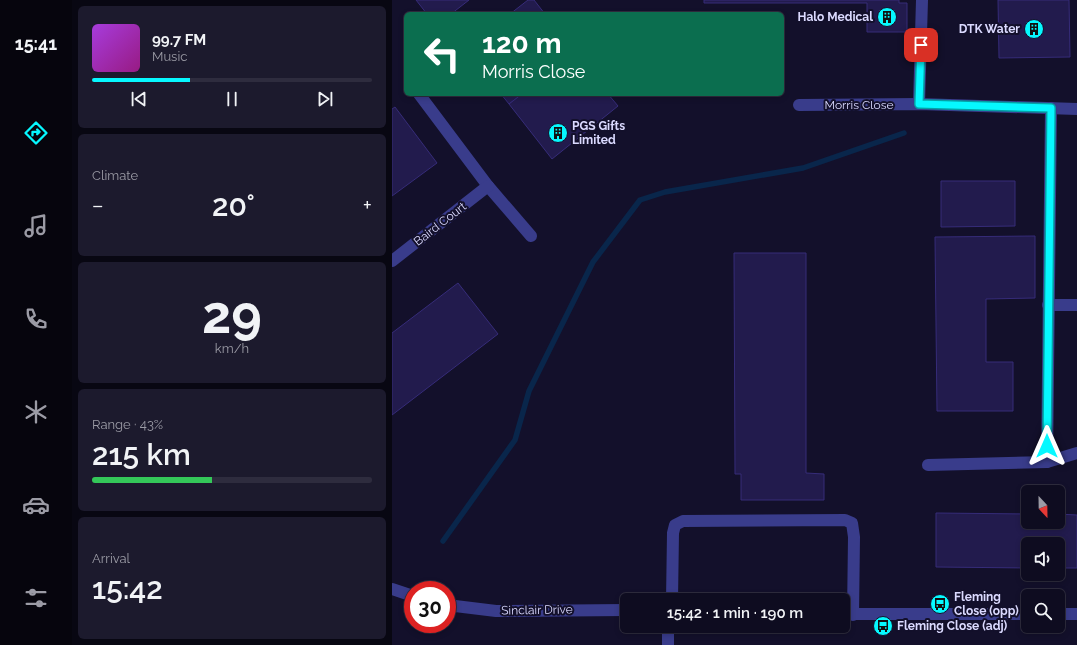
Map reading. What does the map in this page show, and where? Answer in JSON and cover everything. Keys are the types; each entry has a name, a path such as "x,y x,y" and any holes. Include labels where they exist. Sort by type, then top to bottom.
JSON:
{"street":[{"path":"919,104 922,0"},
{"path":"420,96 488,186 531,236"},
{"name":"Morris Close","path":"799,105 919,104 1077,109"},
{"path":"1047,462 1051,108"},
{"name":"Baird Court","path":"392,261 488,186"},
{"path":"1048,305 1077,305"},
{"path":"928,464 1047,462 1077,453"},
{"path":"672,593 673,533 675,525 683,521 845,520 852,523 854,538 850,593"},
{"path":"392,589 404,593"},
{"name":"Sinclair Drive","path":"456,607 496,611 620,610"},
{"path":"850,614 1021,614"},
{"path":"1065,614 1077,614"},
{"path":"668,633 668,645"}],"building":[{"path":"416,0 469,0 454,12 425,12"},
{"path":"528,0 534,0 543,12 513,12"},
{"name":"Halo Medical","path":"704,0 899,0 899,3 907,3 907,32 867,32 867,3 704,3"},
{"name":"DTK Water","path":"998,0 1069,0 1070,57 999,58"},
{"path":"503,96 519,96 509,104"},
{"name":"PGS Gifts Limited","path":"519,96 610,96 618,106 552,159 509,104"},
{"path":"395,107 437,163 392,196 392,109"},
{"path":"941,181 1015,181 1015,226 941,227"},
{"path":"1035,236 1035,298 986,299 986,362 1013,362 1013,411 937,411 935,237"},
{"path":"734,253 806,253 806,473 824,474 824,500 741,500 741,474 735,474"},
{"path":"458,283 498,334 392,415 392,333"},
{"path":"936,513 1021,514 1021,529 1065,529 1065,514 1077,515 1077,568 1065,568 1065,537 1021,537 1021,568 936,567"}],"waterway":[{"path":"443,541 515,440 529,391 593,262 640,200 665,192 803,168 904,133"}],"place":[{"name":"Halo Medical","path":"887,17"},
{"name":"DTK Water","path":"1034,29"},
{"name":"PGS Gifts Limited","path":"558,133"},
{"name":"Fleming Close (opp)","path":"940,604"},
{"name":"Fleming Close (adj)","path":"883,626"}],"route":[{"path":"921,45 919,104 1051,108 1047,446"}]}
